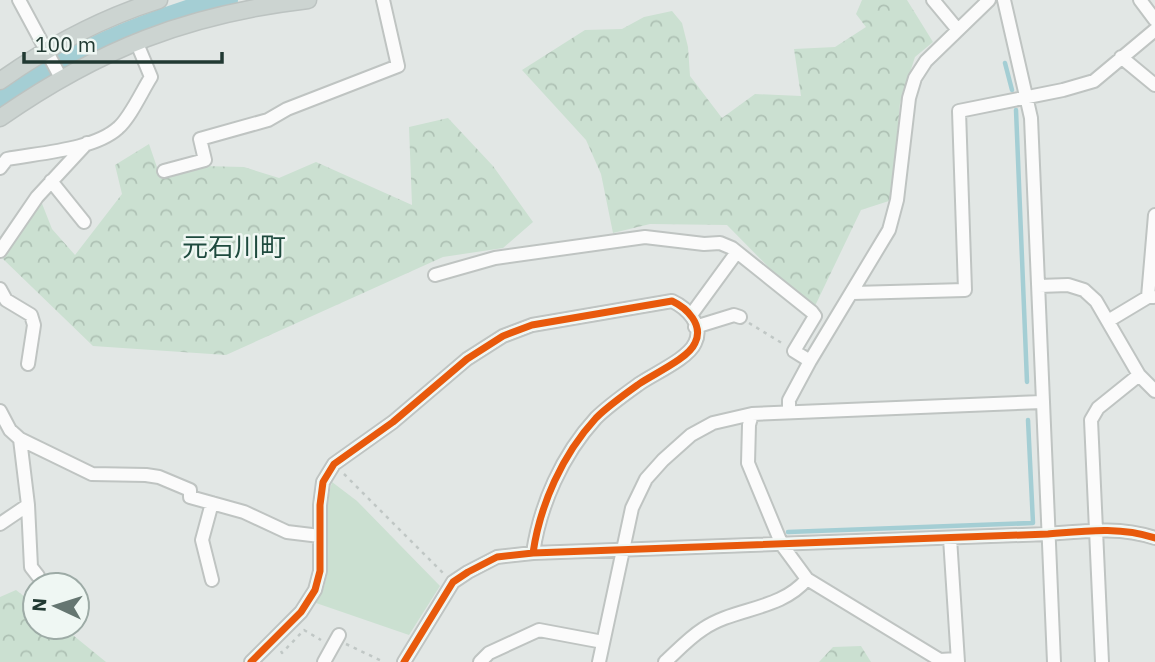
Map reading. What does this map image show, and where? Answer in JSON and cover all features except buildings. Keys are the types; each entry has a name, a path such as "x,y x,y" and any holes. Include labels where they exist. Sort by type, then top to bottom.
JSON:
{"main road":[{"path":"0,118 93,26 159,0"},
{"path":"0,81 224,13 308,0"}],"street":[{"path":"19,0 53,65"},
{"path":"163,171 205,160 200,139 268,120 287,109 398,66 383,0"},
{"path":"933,0 958,30"},
{"path":"789,411 789,400 810,361 889,230 897,200 909,98 915,78 926,61 989,0"},
{"path":"1004,0 1031,118 1054,662"},
{"path":"1140,0 1155,20"},
{"path":"853,293 965,290 958,111 1028,98 1094,81 1155,30"},
{"path":"0,168 7,159 88,143 101,139 119,127 151,77 136,41"},
{"path":"1121,57 1155,85"},
{"path":"0,251 51,181 88,143"},
{"path":"51,181 84,222"},
{"path":"1108,321 1152,297 1155,215"},
{"path":"435,275 495,258 645,237 704,244 720,243 737,252 812,312 815,316 794,351 810,361"},
{"path":"693,321 737,252"},
{"path":"1039,286 1068,285 1084,290 1096,301 1139,375 1155,391"},
{"path":"0,289 6,300 31,315 34,325 28,363"},
{"path":"251,662 301,612 315,590 320,571 320,505 323,482 334,464 393,422 467,359 503,336 532,325 672,301 684,307 693,321 697,339 692,350 638,385 597,417 553,484 538,523 533,553"},
{"path":"693,321 734,315 740,317"},
{"path":"1102,662 1091,420 1098,408 1139,375"},
{"path":"599,662 632,508 646,479 691,435 713,423 752,414 1042,402"},
{"path":"0,411 10,430 20,439 92,474 159,477 190,490 191,498 244,512 287,532 320,536"},
{"path":"752,414 748,463 782,545 807,579 940,660 958,661 950,538"},
{"path":"20,439 28,505 30,567 34,571"},
{"path":"212,503 202,540 212,580"},
{"path":"0,524 28,505"},
{"path":"404,662 453,582 497,557 533,553 782,545 1097,530 1135,531 1155,538"},
{"path":"665,662 702,629 724,618 779,600 797,590 807,579"},
{"path":"480,662 489,653 539,630 603,642"},
{"path":"324,662 338,637"}],"path":[{"path":"740,317 794,351"},
{"path":"334,464 453,582"},
{"path":"282,653 303,630 315,637"},
{"path":"338,637 384,662"}],"green space":[{"path":"862,0 907,0 933,42 915,57 900,103 892,200 861,210 814,308 787,286 727,225 650,224 613,233 601,174 586,140 522,70 585,30 622,29 644,17 672,11 682,23 688,47 690,76 722,118 755,94 801,96 794,49 835,47 866,27 856,14"},
{"path":"448,118 493,166 533,222 503,248 443,257 226,355 93,346 2,258 19,226 41,201 52,229 75,255 122,194 115,165 149,144 160,176 202,166 244,167 279,178 316,162 412,205 409,127"},
{"path":"332,482 357,501 440,586 409,635 316,603 327,570 328,507"},
{"path":"16,590 21,594 21,641 80,641 106,662 0,662 0,597"},
{"path":"861,646 871,662 819,662 833,647"}],"waterway":[{"path":"0,103 54,69 108,42 226,0"},
{"path":"1005,63 1012,90"},
{"path":"1016,110 1027,382"},
{"path":"788,532 1033,523 1028,420"}],"cycle path":[{"path":"251,662 301,612 315,590 320,571 320,505 323,482 334,464 393,422 467,359 503,336 532,325 672,301 678,304 696,324 695,343 685,355 611,405 584,432 554,481 541,517 533,553"},
{"path":"404,662 453,582 497,557 533,553 1102,530 1155,538"}],"district":[{"name":"元石川町","path":"234,247"}]}
